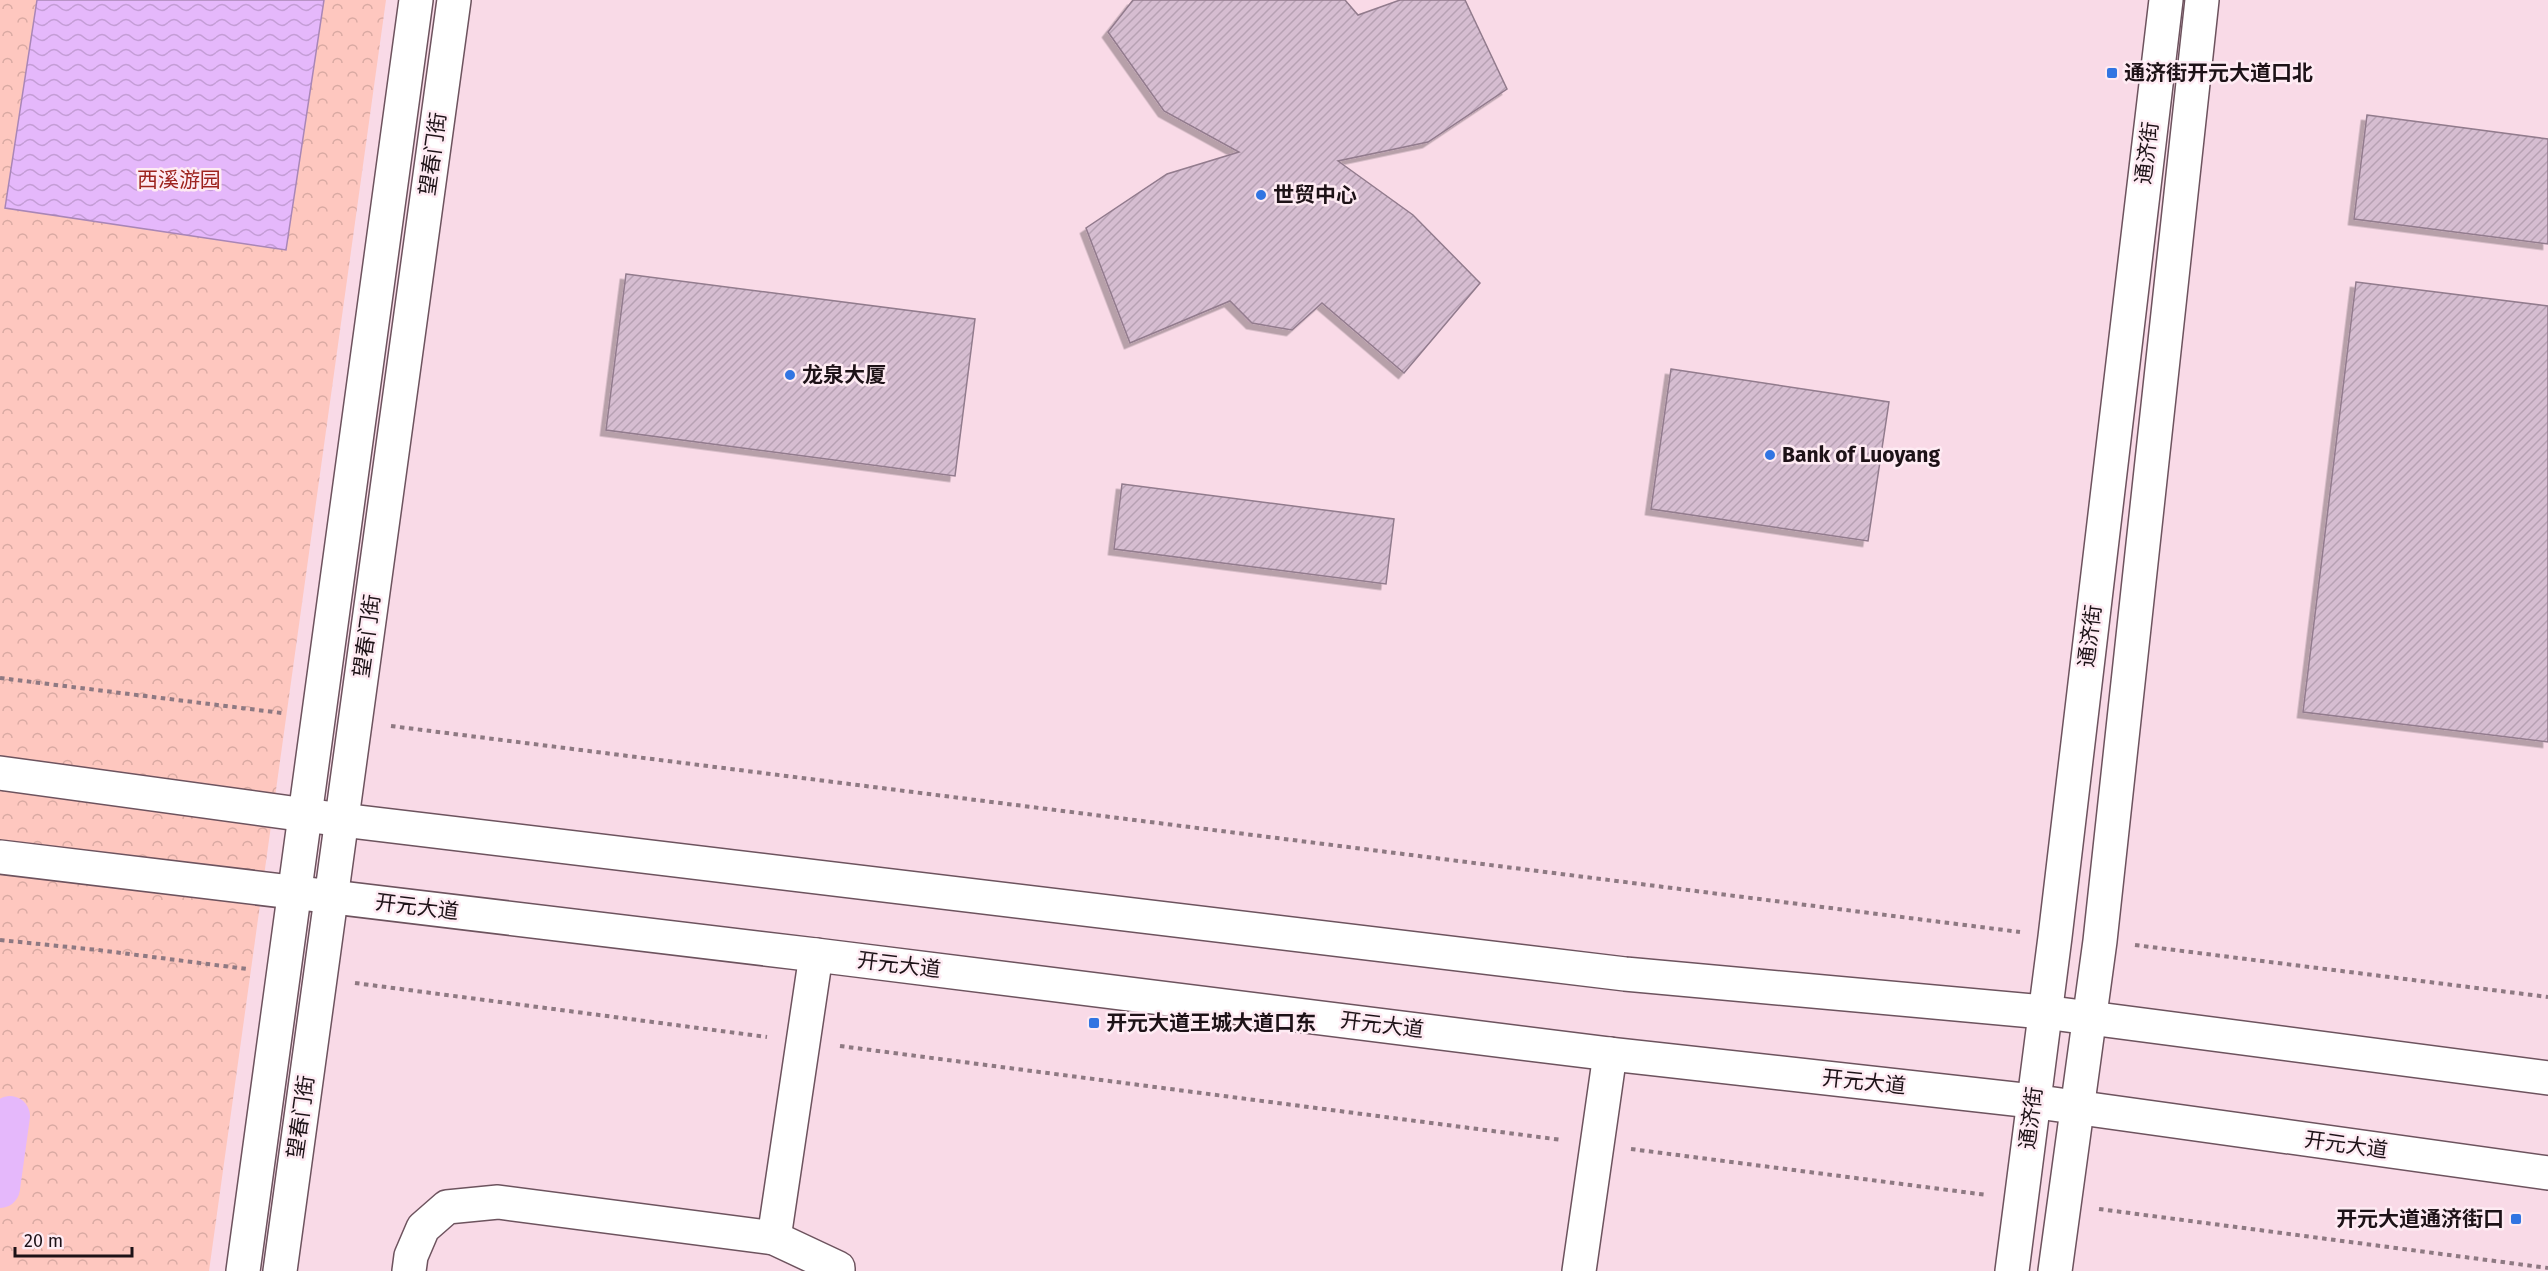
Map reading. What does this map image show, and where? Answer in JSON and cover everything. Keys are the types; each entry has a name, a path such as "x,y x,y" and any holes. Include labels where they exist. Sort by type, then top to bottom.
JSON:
{"street":[{"name":"望春门街","path":"243,1271 416,0"},
{"name":"望春门街","path":"280,1271 454,0"},
{"name":"通济街","path":"2012,1271 2032,1101 2055,937 2166,0"},
{"name":"通济街","path":"2055,1271 2100,941 2202,0"},
{"path":"0,774 342,820 1625,974 2044,1012 2548,1078"},
{"name":"开元大道","path":"0,857 816,955 1610,1054 2032,1101 2548,1173"},
{"path":"774,1238 816,955"},
{"path":"1580,1271 1610,1054"},
{"path":"409,1271 411,1256 423,1228 447,1207 498,1202 774,1238 838,1268 838,1271"}],"path":[{"path":"0,678 318,717"},
{"path":"356,722 2055,937"},
{"path":"0,940 284,974"},
{"path":"2100,941 2548,997"},
{"path":"321,978 2021,1200"},
{"path":"2063,1205 2548,1268"}],"green space":[{"name":"西溪游园","path":"0,0 386,0 209,1271 0,1271"}],"water":[{"path":"37,0 324,0 286,250 5,208"}],"building":[{"name":"世贸中心","path":"1133,0 1345,0 1358,15 1400,0 1465,0 1507,89 1428,142 1338,161 1413,215 1480,283 1404,373 1322,303 1292,330 1252,323 1230,301 1130,343 1086,228 1167,174 1239,152 1164,111 1108,32"},
{"path":"2367,115 2548,139 2548,244 2354,219"},
{"name":"龙泉大厦","path":"626,274 975,319 955,476 606,430"},
{"path":"2356,282 2548,306 2548,742 2303,712"},
{"name":"Bank of Luoyang","path":"1671,369 1889,402 1868,541 1651,509"},
{"path":"1122,484 1394,519 1386,584 1114,549"}],"waterway":[{"path":"0,1188 10,1116"}],"place":[{"name":"通济街开元大道口北","path":"2112,73"},
{"name":"世贸中心","path":"1261,195"},
{"name":"龙泉大厦","path":"790,375"},
{"name":"Bank of Luoyang","path":"1770,455"},
{"name":"开元大道王城大道口东","path":"1094,1023"},
{"name":"开元大道通济街口","path":"2516,1219"}]}
